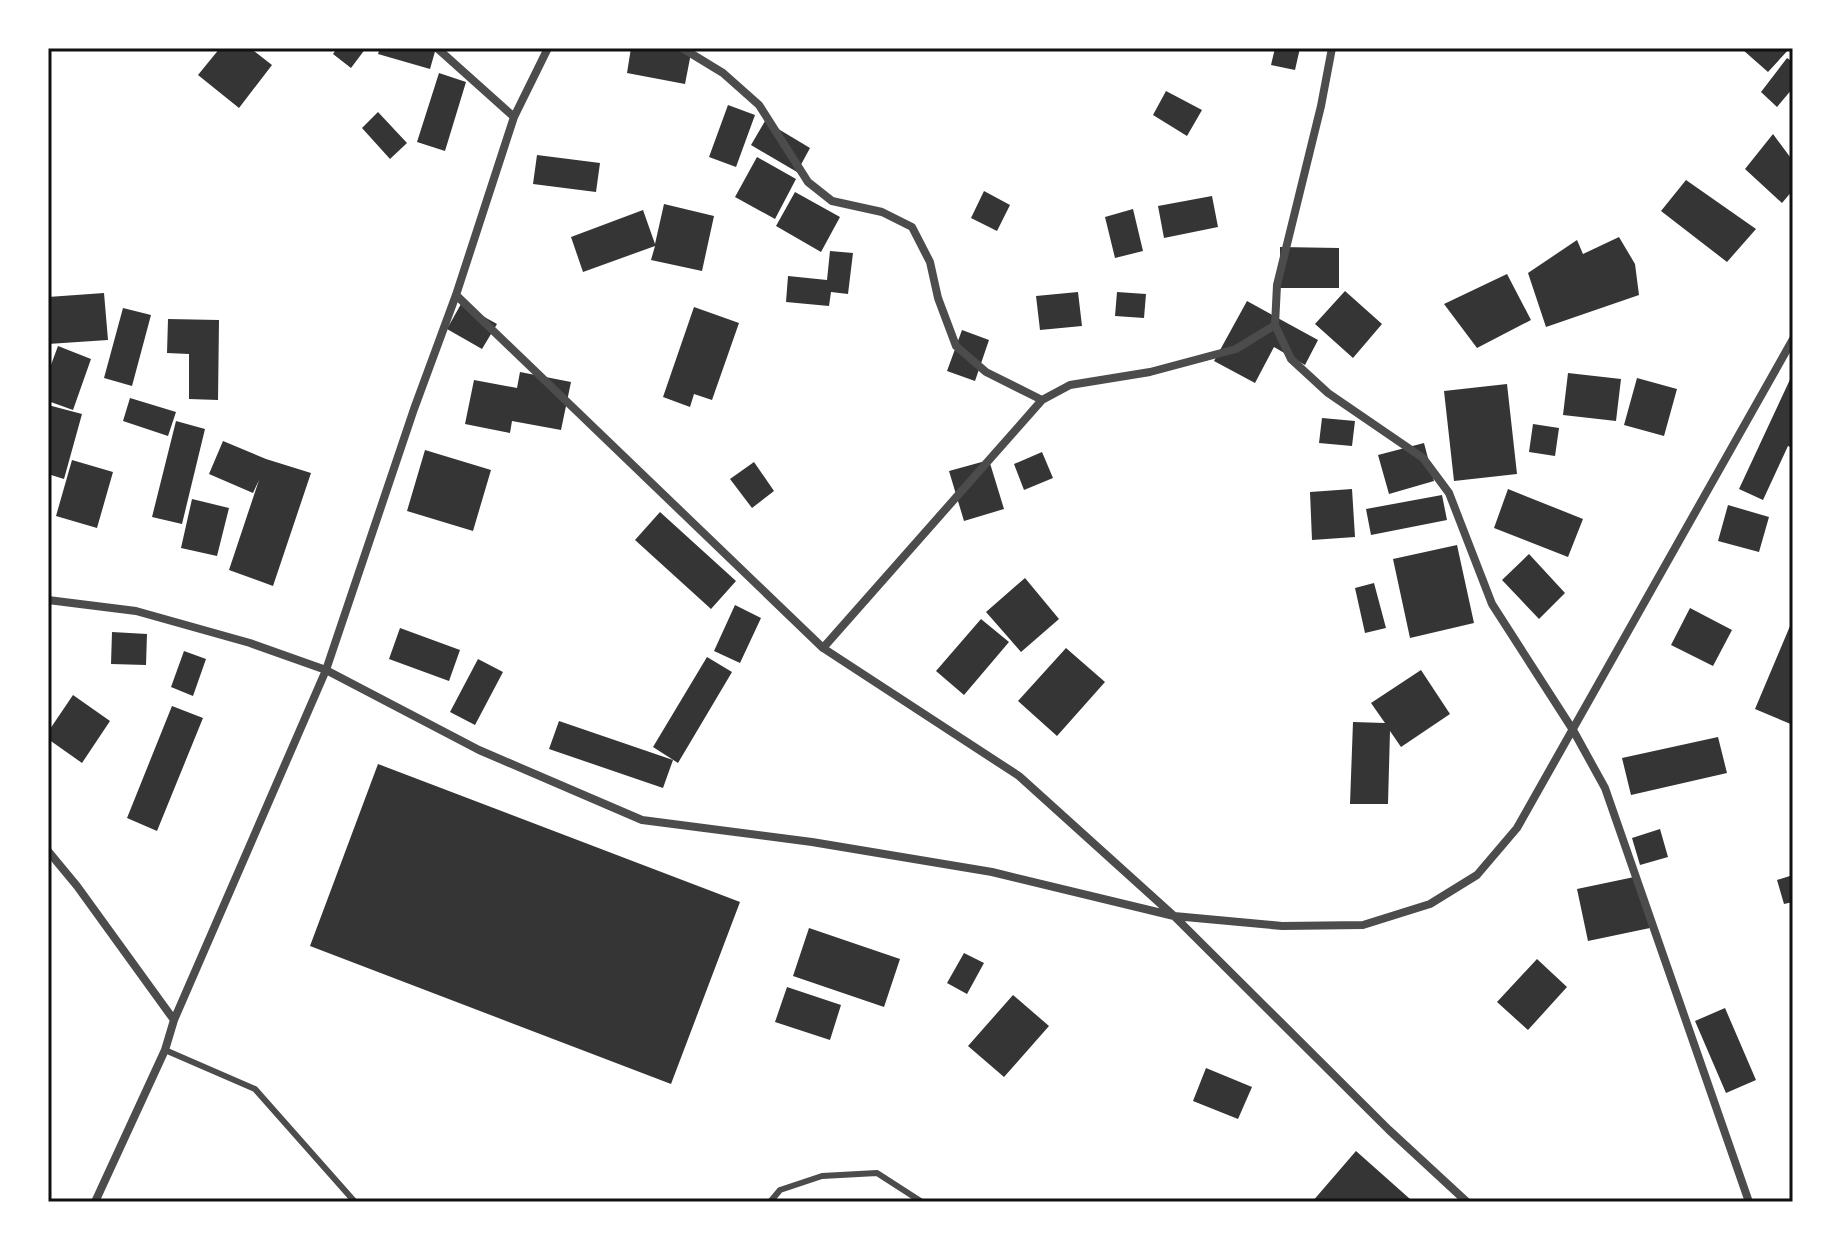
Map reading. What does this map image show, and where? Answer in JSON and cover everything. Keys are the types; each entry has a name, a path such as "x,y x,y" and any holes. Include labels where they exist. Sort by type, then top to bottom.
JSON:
{"street":[{"path":"437,48 514,117"},
{"path":"95,1202 165,1050 174,1020 326,670 514,117 548,48"},
{"path":"682,48 723,73 759,105 808,182 832,201 882,212 912,227 930,262 938,298 956,346 986,372 1042,400"},
{"path":"1332,48 1277,285 1275,325 1291,359 1328,393 1423,458 1449,493 1492,604 1573,730 1605,788 1749,1202"},
{"path":"456,295 823,648 1019,776 1174,916 1389,1130 1467,1202"},
{"path":"823,648 1042,400 1070,385 1150,372 1236,349 1275,325"},
{"path":"48,600 136,611 250,643 326,670 479,750 642,820 812,842 992,872 1174,916 1282,926 1363,925 1430,904 1477,875 1517,828 1793,339"},
{"path":"48,851 174,1020"}],"lane":[{"path":"165,1050 255,1089 355,1202"},
{"path":"770,1202 780,1190 822,1176 877,1173 922,1202"}],"building":[{"path":"220,48 250,48 272,65 239,108 198,75"},
{"path":"337,48 366,48 351,68 333,54"},
{"path":"380,48 436,48 430,69 378,54"},
{"path":"631,48 692,48 685,84 627,73"},
{"path":"1275,48 1300,48 1295,70 1271,65"},
{"path":"1744,48 1790,48 1768,72"},
{"path":"1787,58 1793,62 1793,88 1777,107 1761,92"},
{"path":"439,73 466,82 445,151 417,142"},
{"path":"1166,91 1202,110 1187,136 1153,115"},
{"path":"728,105 755,115 736,167 709,157"},
{"path":"378,112 407,143 390,159 362,128"},
{"path":"765,121 810,148 797,172 751,145"},
{"path":"1773,134 1793,161 1793,190 1782,203 1745,169"},
{"path":"537,155 600,163 596,192 533,184"},
{"path":"757,157 796,179 775,219 735,197"},
{"path":"1686,180 1756,229 1727,262 1661,211"},
{"path":"984,191 1010,205 997,231 971,218"},
{"path":"795,192 840,217 821,252 776,226"},
{"path":"1212,196 1218,227 1164,238 1158,206"},
{"path":"664,204 714,216 702,271 651,260 655,246 583,272 571,237 643,210 655,244"},
{"path":"1133,209 1143,251 1115,258 1105,217"},
{"path":"1619,237 1635,264 1639,295 1546,327 1528,273 1577,240 1583,254"},
{"path":"1280,247 1339,248 1339,288 1280,288"},
{"path":"830,251 853,253 848,294 831,292 829,306 786,302 788,276 827,280"},
{"path":"1507,274 1531,320 1477,348 1444,304"},
{"path":"1345,291 1382,324 1353,358 1315,324"},
{"path":"1078,292 1082,326 1040,330 1036,296"},
{"path":"1117,292 1146,294 1144,318 1115,316"},
{"path":"104,293 108,340 48,344 48,297"},
{"path":"1247,301 1318,340 1305,365 1274,347 1255,383 1214,361"},
{"path":"461,304 497,324 482,349 447,329"},
{"path":"694,307 739,323 712,400 694,394 690,407 663,397"},
{"path":"123,308 151,315 132,386 104,378"},
{"path":"168,319 219,320 218,400 189,399 189,354 167,353"},
{"path":"962,330 989,340 975,381 947,371"},
{"path":"58,346 91,359 73,410 48,401 48,373"},
{"path":"520,372 571,382 561,430 512,421 510,433 465,424 474,380 517,388"},
{"path":"1568,373 1621,379 1616,421 1563,415"},
{"path":"1793,373 1793,448 1788,446 1763,500 1739,489"},
{"path":"1637,378 1677,389 1664,436 1624,425"},
{"path":"1507,384 1517,474 1454,481 1444,391"},
{"path":"130,398 176,412 168,436 123,421"},
{"path":"48,405 82,414 64,479 48,474"},
{"path":"1322,418 1355,421 1352,446 1319,443"},
{"path":"176,421 205,429 182,524 152,517"},
{"path":"1533,424 1559,428 1555,456 1529,452"},
{"path":"223,441 311,473 273,586 229,570 259,480 253,493 209,474"},
{"path":"1424,443 1434,481 1389,494 1378,455"},
{"path":"425,450 491,470 473,531 407,511"},
{"path":"1042,452 1053,478 1024,490 1014,464"},
{"path":"72,460 113,472 97,528 56,516"},
{"path":"989,460 1004,509 964,521 949,471"},
{"path":"754,462 774,491 752,508 730,479"},
{"path":"1352,489 1355,537 1312,540 1310,492"},
{"path":"1508,489 1583,519 1568,557 1494,528"},
{"path":"1442,495 1447,520 1371,535 1366,509"},
{"path":"192,499 229,508 217,556 181,548"},
{"path":"1728,505 1769,517 1759,552 1718,541"},
{"path":"660,512 736,581 711,609 635,540"},
{"path":"1457,545 1474,623 1410,638 1393,559"},
{"path":"1529,554 1565,593 1539,619 1502,580"},
{"path":"1025,578 1059,619 1021,652 986,612"},
{"path":"1374,583 1386,628 1365,633 1355,588"},
{"path":"735,605 761,618 740,663 714,651"},
{"path":"1690,608 1732,630 1713,666 1671,645"},
{"path":"981,619 1009,642 964,695 936,671"},
{"path":"1790,626 1793,627 1793,725 1755,709"},
{"path":"400,628 460,650 449,681 389,659"},
{"path":"112,632 147,634 146,665 111,664"},
{"path":"1066,648 1105,682 1057,736 1018,701"},
{"path":"184,651 206,659 193,696 171,687"},
{"path":"707,657 732,672 678,763 653,747"},
{"path":"478,659 503,672 475,725 450,712"},
{"path":"1421,670 1450,714 1401,747 1390,731 1388,804 1350,804 1353,722 1385,723 1371,703"},
{"path":"73,695 110,721 82,763 48,739 48,732"},
{"path":"172,706 203,718 157,831 127,818"},
{"path":"559,721 673,760 663,788 549,749"},
{"path":"1718,737 1727,773 1631,795 1622,758"},
{"path":"378,764 740,902 671,1084 310,946"},
{"path":"1660,829 1668,857 1640,865 1632,838"},
{"path":"1793,875 1793,902 1784,904 1777,880"},
{"path":"1639,876 1650,928 1588,941 1577,889"},
{"path":"809,928 900,959 884,1007 793,976"},
{"path":"964,953 984,963 967,994 947,983"},
{"path":"1537,959 1567,987 1528,1030 1497,1002"},
{"path":"787,987 841,1005 830,1040 775,1022"},
{"path":"1013,995 1049,1026 1004,1077 968,1046"},
{"path":"1725,1008 1756,1080 1726,1093 1695,1021"},
{"path":"1206,1068 1252,1087 1238,1119 1193,1101"},
{"path":"1356,1151 1410,1199 1407,1202 1312,1202"}]}
